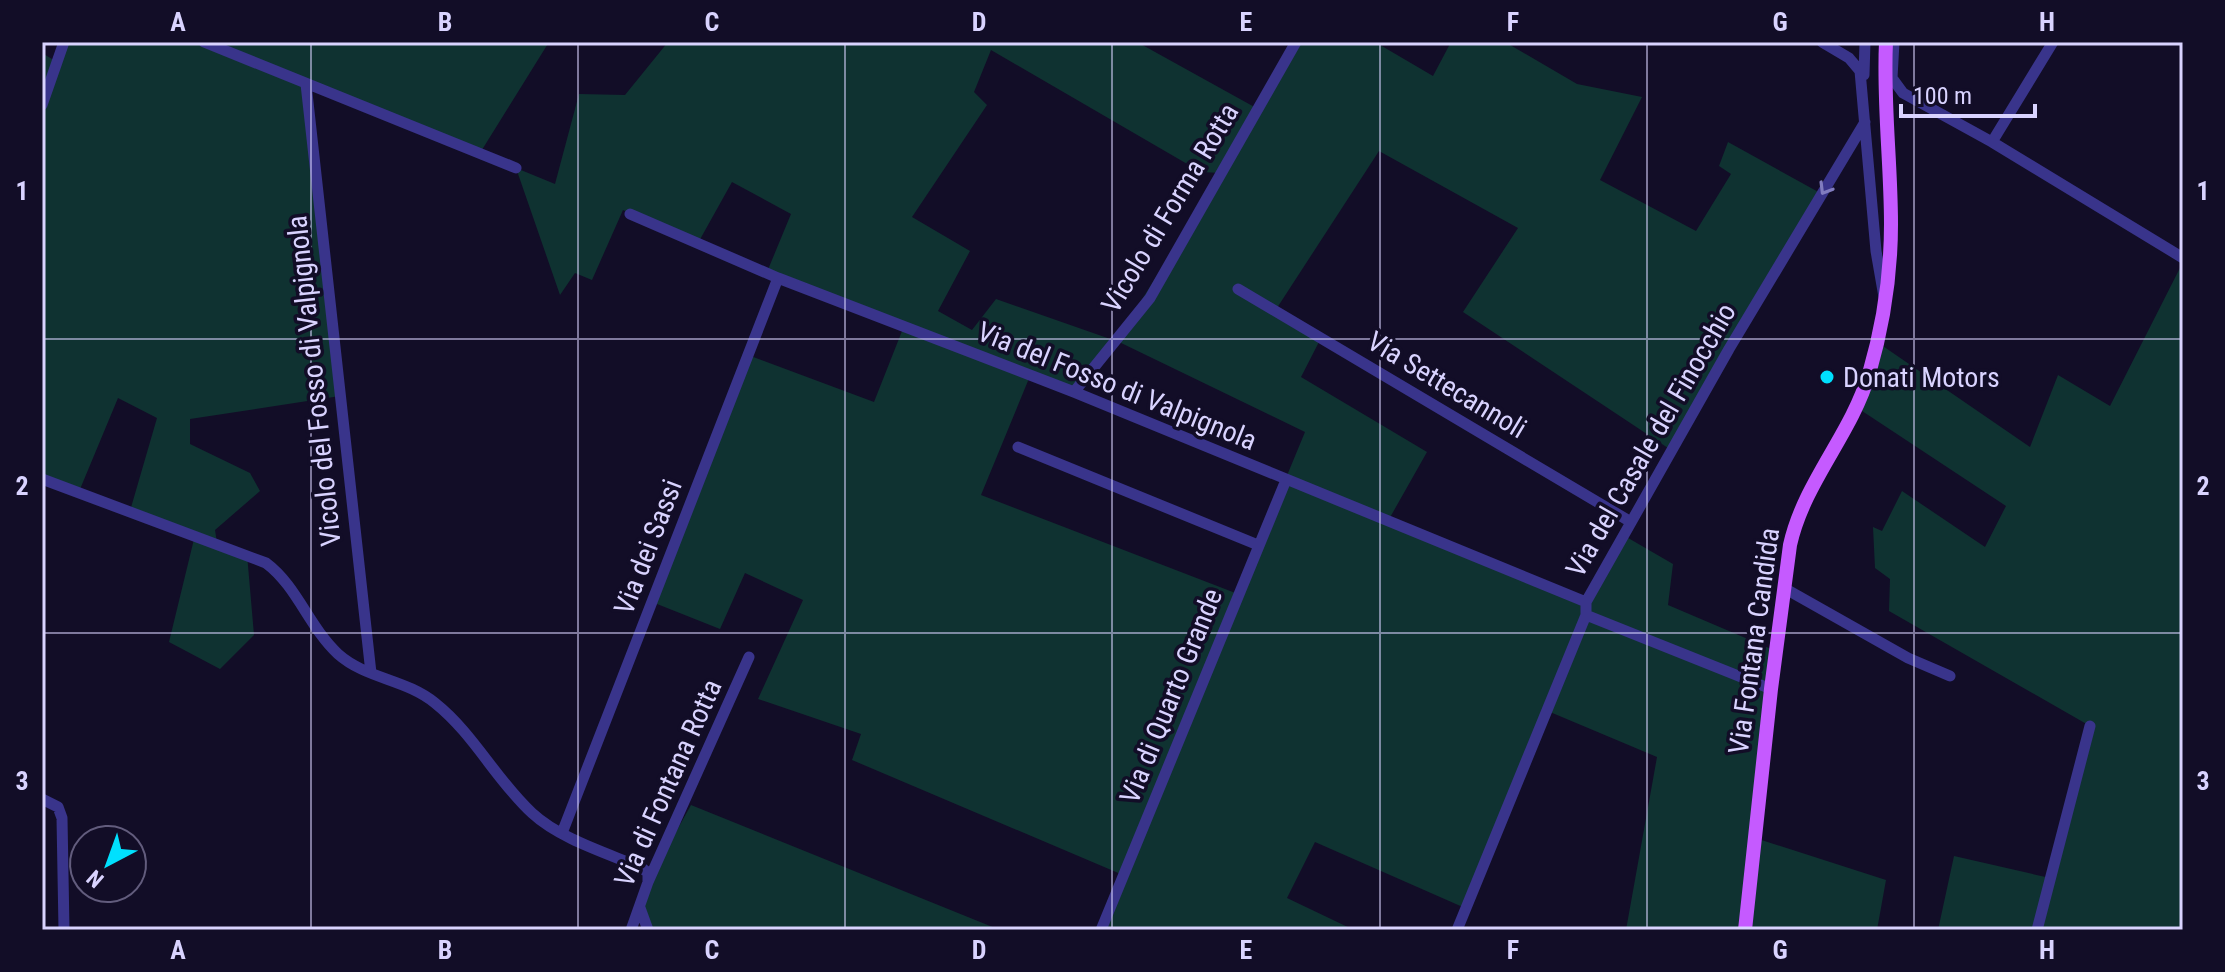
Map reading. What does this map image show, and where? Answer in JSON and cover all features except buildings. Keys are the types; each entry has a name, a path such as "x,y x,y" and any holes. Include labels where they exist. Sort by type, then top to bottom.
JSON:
{"main road":[{"name":"Via Fontana Candida","path":"1745,930 1771,689 1795,524 1863,390 1885,302 1891,222 1885,98 1886,42"}],"street":[{"path":"42,105 64,42"},
{"path":"204,42 516,168"},
{"name":"Vicolo di Forma Rotta","path":"1074,392 1150,298 1296,42"},
{"path":"1822,42 1849,58 1861,74 1876,251 1885,302"},
{"path":"1863,96 1865,42"},
{"path":"1894,42 1892,78 1900,90 2183,258"},
{"path":"1992,142 2053,42"},
{"name":"Vicolo del Fosso di Valpignola","path":"306,84 371,673"},
{"name":"Via del Casale del Finocchio","path":"1457,930 1586,608 1729,349 1865,122"},
{"name":"Via del Fosso di Valpignola","path":"630,214 778,278 1074,392 1286,480 1771,689"},
{"name":"Via dei Sassi","path":"562,833 778,278"},
{"name":"Via Settecannoli","path":"1238,289 1631,522"},
{"path":"1018,447 1258,545"},
{"path":"42,479 266,563 283,578 336,652 356,667 414,689 436,704 462,728 529,810 562,833 642,868 648,873 648,882"},
{"name":"Via di Quarto Grande","path":"1101,930 1286,480"},
{"path":"1784,588 1908,658 1950,676"},
{"name":"Via di Fontana Rotta","path":"631,930 648,882 749,657"},
{"path":"2037,930 2090,726"},
{"path":"42,799 58,807 61,816 64,930"},
{"path":"640,908 648,930"}],"green space":[{"path":"64,42 549,42 480,153 307,84 340,396 190,419 190,444 250,473 260,491 215,530 217,543 247,554 254,635 220,669 169,642 195,535 130,511 157,418 118,398 78,494 42,480 42,53 57,62"},
{"path":"668,42 1137,42 1258,109 1296,42 1375,42 1433,76 1451,42 1505,42 1577,84 1642,97 1600,180 1696,231 1731,174 1719,166 1728,142 1822,194 1671,450 1463,312 1518,228 1379,151 1275,311 1321,338 1301,377 1427,452 1388,521 1586,602 1623,535 1673,564 1668,605 1776,651 1755,838 1886,880 1877,930 1626,930 1657,757 1550,712 1465,908 1315,842 1287,898 1354,930 1101,930 1123,875 852,760 861,734 758,699 803,600 745,573 720,629 652,602 748,355 874,402 904,326 767,272 791,214 732,182 698,243 623,210 592,280 575,273 560,295 516,168 555,184 579,94 625,95","holes":["991,50 1201,172 1221,173 1116,341 996,299 972,330 938,311 970,251 912,217 987,105 974,92","1117,341 1305,432 1238,594 981,495 1030,376 1074,392"]},
{"path":"2183,262 2183,930 1938,930 1954,856 2050,878 2090,726 1889,611 1890,579 1875,568 1873,527 1882,531 1902,491 1985,547 2006,506 1856,407 1877,342 2030,447 2058,375 2110,406"},
{"path":"691,805 1000,930 648,930 640,908 648,882"}],"place":[{"name":"Donati Motors","path":"1827,377"}]}
